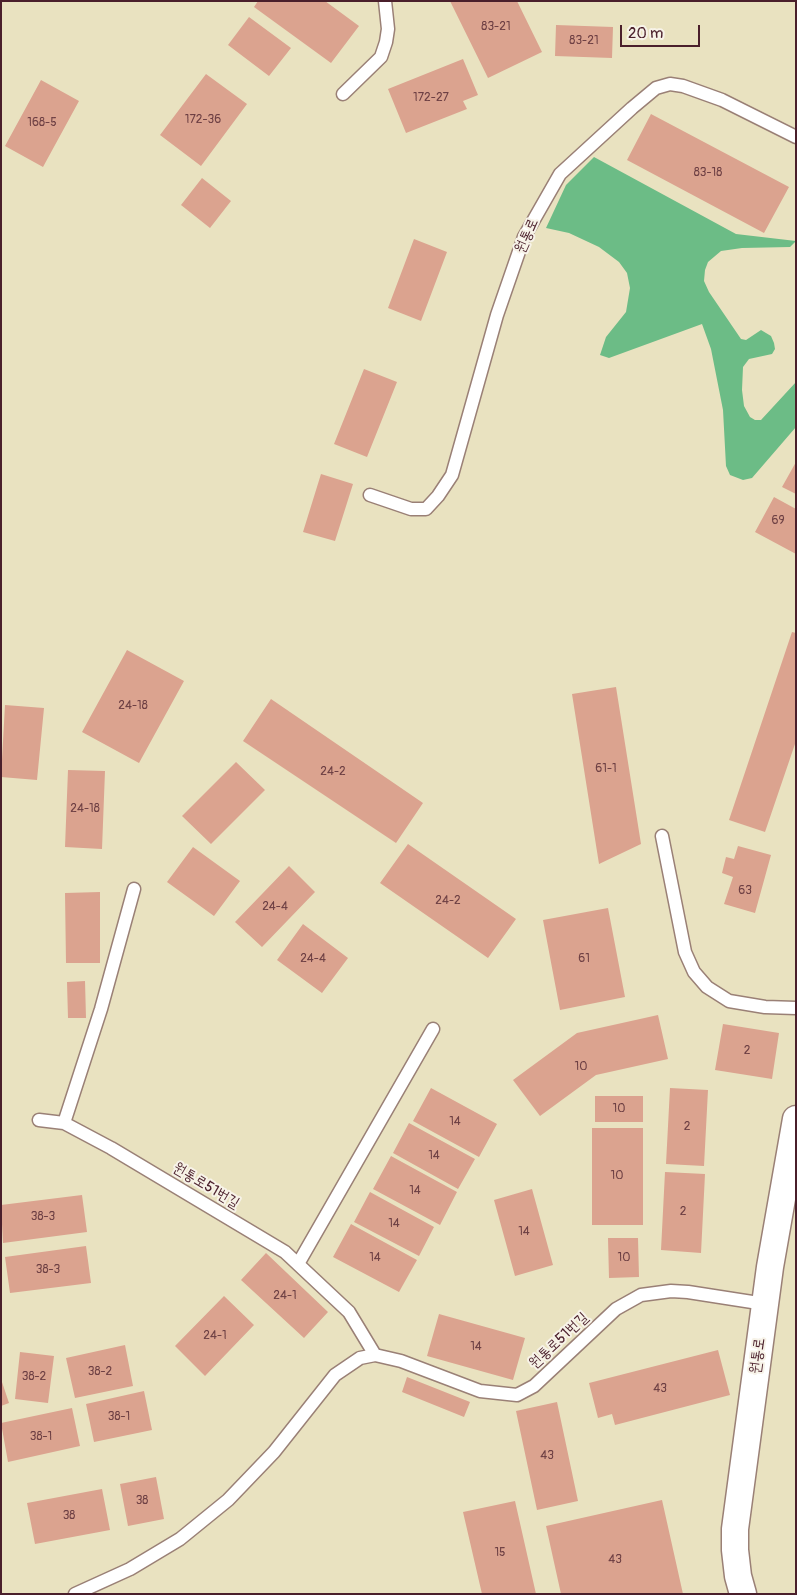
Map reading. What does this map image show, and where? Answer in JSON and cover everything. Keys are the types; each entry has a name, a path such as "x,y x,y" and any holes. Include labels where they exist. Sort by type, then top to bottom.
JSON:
{"street":[{"name":"원통로","path":"743,1594 737,1567 735,1529 765,1304 796,1119"}],"lane":[{"path":"343,94 381,56 388,29 385,1"},
{"name":"원통로","path":"370,495 411,508 426,508 438,496 452,475 497,315 524,237 560,174 574,159 632,108 656,88 670,84 683,86 722,100 796,137"},
{"path":"662,836 685,952 694,972 707,988 729,1001 765,1007 796,1008"},
{"path":"64,1123 101,1009 134,889"},
{"path":"298,1264 433,1029"},
{"name":"원통로51번길","path":"39,1120 64,1123 194,1196 285,1252 349,1312 375,1355 402,1361 480,1391 517,1395 534,1386 616,1309 641,1296 688,1292 765,1304"},
{"path":"75,1594 130,1569 180,1539 228,1500 274,1452 335,1375 360,1358 375,1355"}],"green space":[{"path":"594,157 736,234 796,241 790,247 742,248 721,251 708,262 705,270 704,281 709,292 741,339 746,340 761,330 771,336 774,343 775,349 772,354 749,359 743,367 742,390 744,406 750,417 755,420 761,420 796,382 796,427 752,478 743,480 730,475 726,466 723,410 711,349 702,324 609,358 600,355 606,337 626,312 630,288 627,273 619,262 599,247 569,233 546,228 566,185"}],"building":[{"path":"258,1 325,1 359,26 331,63 254,7"},
{"path":"450,1 517,1 542,52 488,78"},
{"path":"249,17 291,48 269,76 228,45"},
{"path":"556,25 613,27 612,58 555,56"},
{"path":"463,59 478,95 463,101 467,109 406,133 388,89"},
{"path":"206,74 247,104 201,166 160,135"},
{"path":"41,80 79,101 43,167 5,146"},
{"path":"651,114 789,187 764,233 627,160"},
{"path":"202,178 231,201 210,228 181,205"},
{"path":"414,239 447,252 421,321 388,308"},
{"path":"364,369 397,382 367,457 334,444"},
{"path":"796,462 796,494 782,487"},
{"path":"321,474 353,484 335,541 303,532"},
{"path":"774,497 796,509 796,554 755,532"},
{"path":"792,632 796,633 796,741 765,832 729,820"},
{"path":"127,650 184,681 139,763 82,732"},
{"path":"616,687 641,844 599,864 572,694"},
{"path":"271,699 423,803 396,843 243,741"},
{"path":"5,705 44,708 37,780 1,777"},
{"path":"236,762 265,790 211,844 182,816"},
{"path":"68,770 105,771 102,849 65,847"},
{"path":"408,844 516,919 488,958 380,883"},
{"path":"738,846 771,855 755,913 724,904 733,877 722,873 726,857 734,859"},
{"path":"193,847 240,881 214,916 167,882"},
{"path":"289,866 315,892 262,947 235,922"},
{"path":"100,892 100,963 66,963 65,893"},
{"path":"608,908 625,997 560,1010 543,920"},
{"path":"303,924 348,958 322,993 277,960"},
{"path":"85,981 86,1018 68,1018 67,982"},
{"path":"658,1015 668,1059 596,1075 540,1116 513,1080 577,1033"},
{"path":"723,1024 779,1033 772,1079 715,1070"},
{"path":"431,1088 497,1124 479,1157 413,1121"},
{"path":"670,1088 708,1090 704,1166 666,1164"},
{"path":"595,1096 643,1096 643,1122 595,1122"},
{"path":"409,1123 475,1159 458,1189 393,1153"},
{"path":"592,1128 643,1128 643,1225 592,1225"},
{"path":"391,1156 457,1192 440,1225 373,1189"},
{"path":"665,1172 705,1174 701,1253 661,1250"},
{"path":"532,1189 553,1265 515,1276 494,1200"},
{"path":"370,1192 434,1227 419,1256 354,1222"},
{"path":"82,1195 87,1232 3,1243 1,1205"},
{"path":"351,1224 417,1260 399,1292 333,1257"},
{"path":"608,1238 638,1238 639,1277 609,1278"},
{"path":"86,1246 91,1283 10,1293 5,1257"},
{"path":"266,1253 328,1312 304,1338 241,1280"},
{"path":"224,1296 254,1325 205,1376 175,1346"},
{"path":"439,1314 525,1338 513,1380 427,1356"},
{"path":"125,1345 133,1386 75,1398 66,1358"},
{"path":"718,1350 730,1395 615,1425 612,1414 598,1418 589,1383"},
{"path":"20,1352 54,1356 48,1403 15,1399"},
{"path":"407,1377 470,1402 464,1417 402,1392"},
{"path":"1,1379 9,1403 1,1406"},
{"path":"144,1391 152,1430 94,1442 86,1404"},
{"path":"557,1402 578,1501 537,1510 516,1411"},
{"path":"72,1408 80,1446 8,1462 1,1423"},
{"path":"156,1477 164,1519 128,1526 120,1484"},
{"path":"102,1489 110,1530 35,1544 27,1503"},
{"path":"662,1500 683,1594 561,1594 546,1526"},
{"path":"515,1501 536,1594 482,1594 463,1512"}]}
